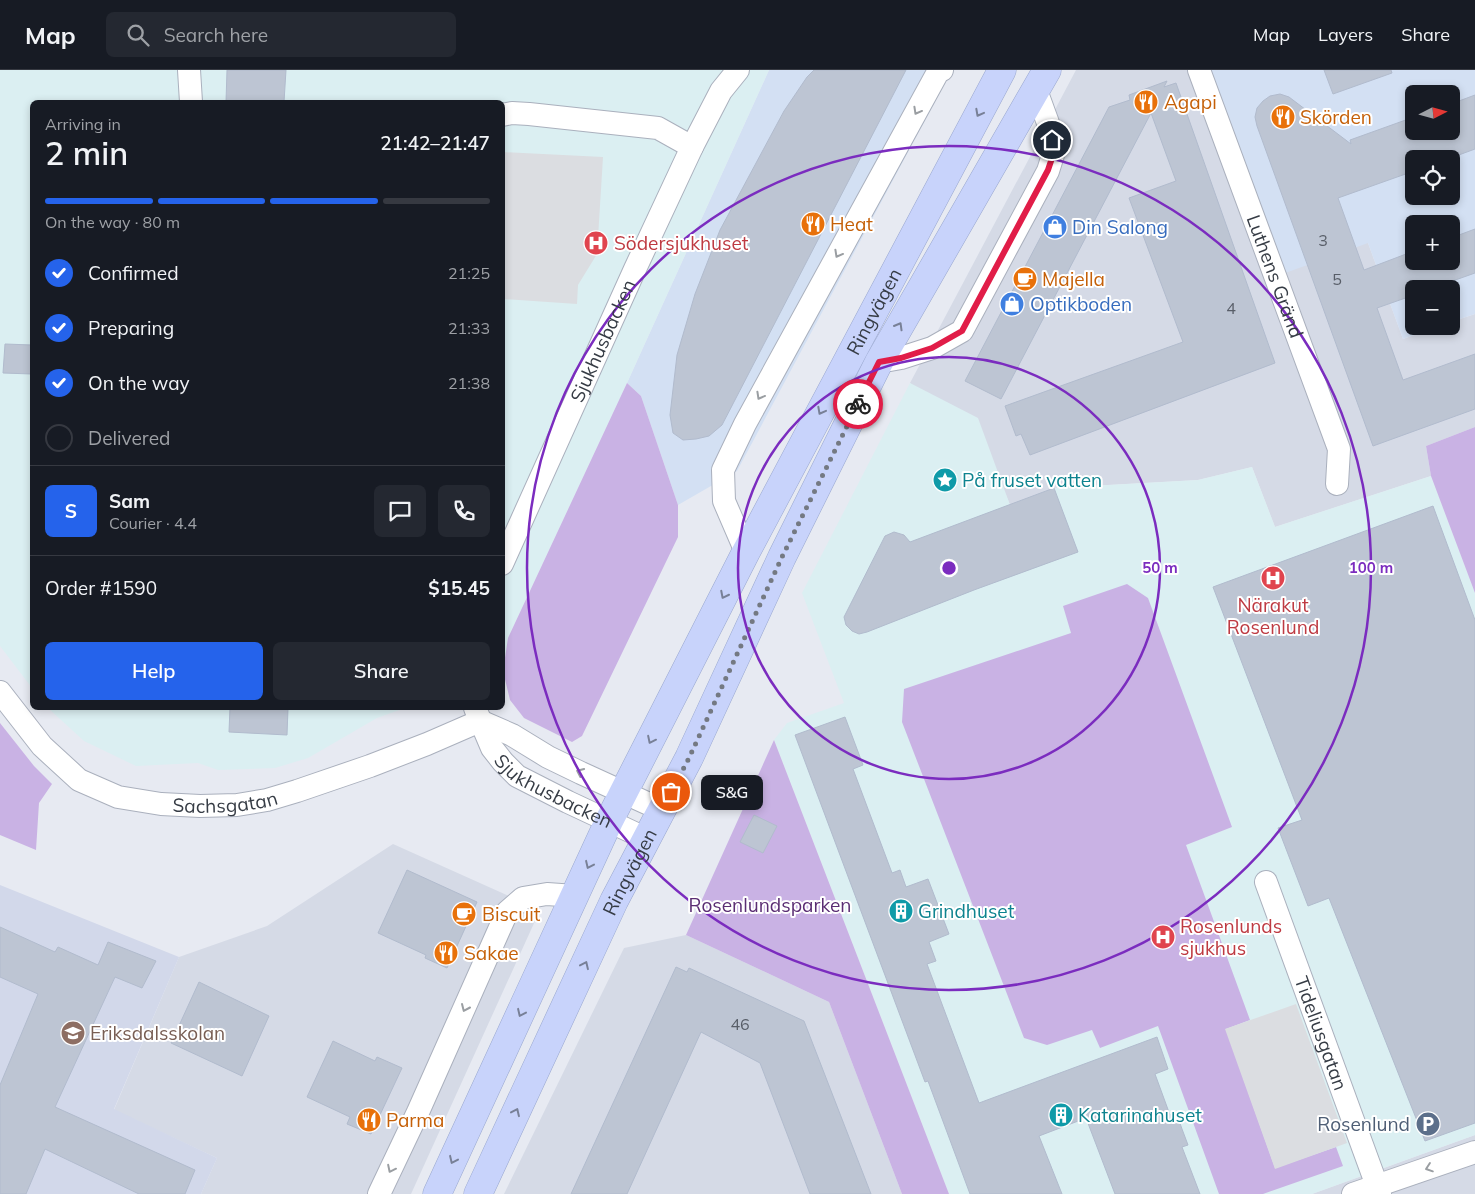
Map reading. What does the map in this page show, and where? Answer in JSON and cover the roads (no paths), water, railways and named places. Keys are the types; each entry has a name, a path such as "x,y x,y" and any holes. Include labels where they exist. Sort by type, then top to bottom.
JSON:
{"main road":[{"name":"Ringvägen","path":"437,1194 609,821 746,552 1002,70"},
{"name":"Ringvägen","path":"478,1194 614,901 689,758 782,557 879,362 1042,80"}],"street":[{"path":"189,70 191,100"},
{"name":"Sjukhusbacken","path":"505,557 635,269 723,81 738,70"},
{"path":"746,552 724,501 723,470 745,424 938,72 942,70"},
{"name":"Luthens Gränd","path":"1199,70 1339,449 1337,484"},
{"name":"Ringvägen","path":"879,362 901,358 932,348 962,331 1051,163 1053,155 1052,140 1042,80"},
{"path":"505,114 529,114 658,128 692,148"},
{"name":"Sachsgatan","path":"0,692 42,746 79,780 118,797 161,804 200,806 237,805 267,800 297,791 427,744 477,714"},
{"name":"Sjukhusbacken","path":"477,714 548,757 662,810"},
{"name":"Sjukhusbacken","path":"477,714 492,748 517,776 647,839"},
{"name":"Tideliusgatan","path":"1266,882 1378,1190"},
{"name":"Ringvägen","path":"379,1194 418,1112 507,912 523,898 547,894 575,896"},
{"path":"1353,1194 1378,1190 1475,1152"}],"place":[{"name":"Agapi","path":"1146,102"},
{"name":"Skörden","path":"1283,117"},
{"name":"Heat","path":"813,224"},
{"name":"Din Salong","path":"1055,227"},
{"name":"Södersjukhuset","path":"596,243"},
{"name":"Majella","path":"1025,279"},
{"name":"Optikboden","path":"1012,304"},
{"name":"På fruset vatten","path":"945,480"},
{"name":"Närakut Rosenlund","path":"1273,578"},
{"name":"S&G","path":"671,792"},
{"name":"Grindhuset","path":"901,911"},
{"name":"Biscuit","path":"464,914"},
{"name":"Rosenlunds sjukhus","path":"1163,937"},
{"name":"Sakae","path":"446,953"},
{"name":"Eriksdalsskolan","path":"73,1033"},
{"name":"Katarinahuset","path":"1061,1115"},
{"name":"Parma","path":"369,1120"},
{"name":"Rosenlund","path":"1428,1124"}],"park label":[{"name":"Rosenlundsparken","path":"770,905"}]}
